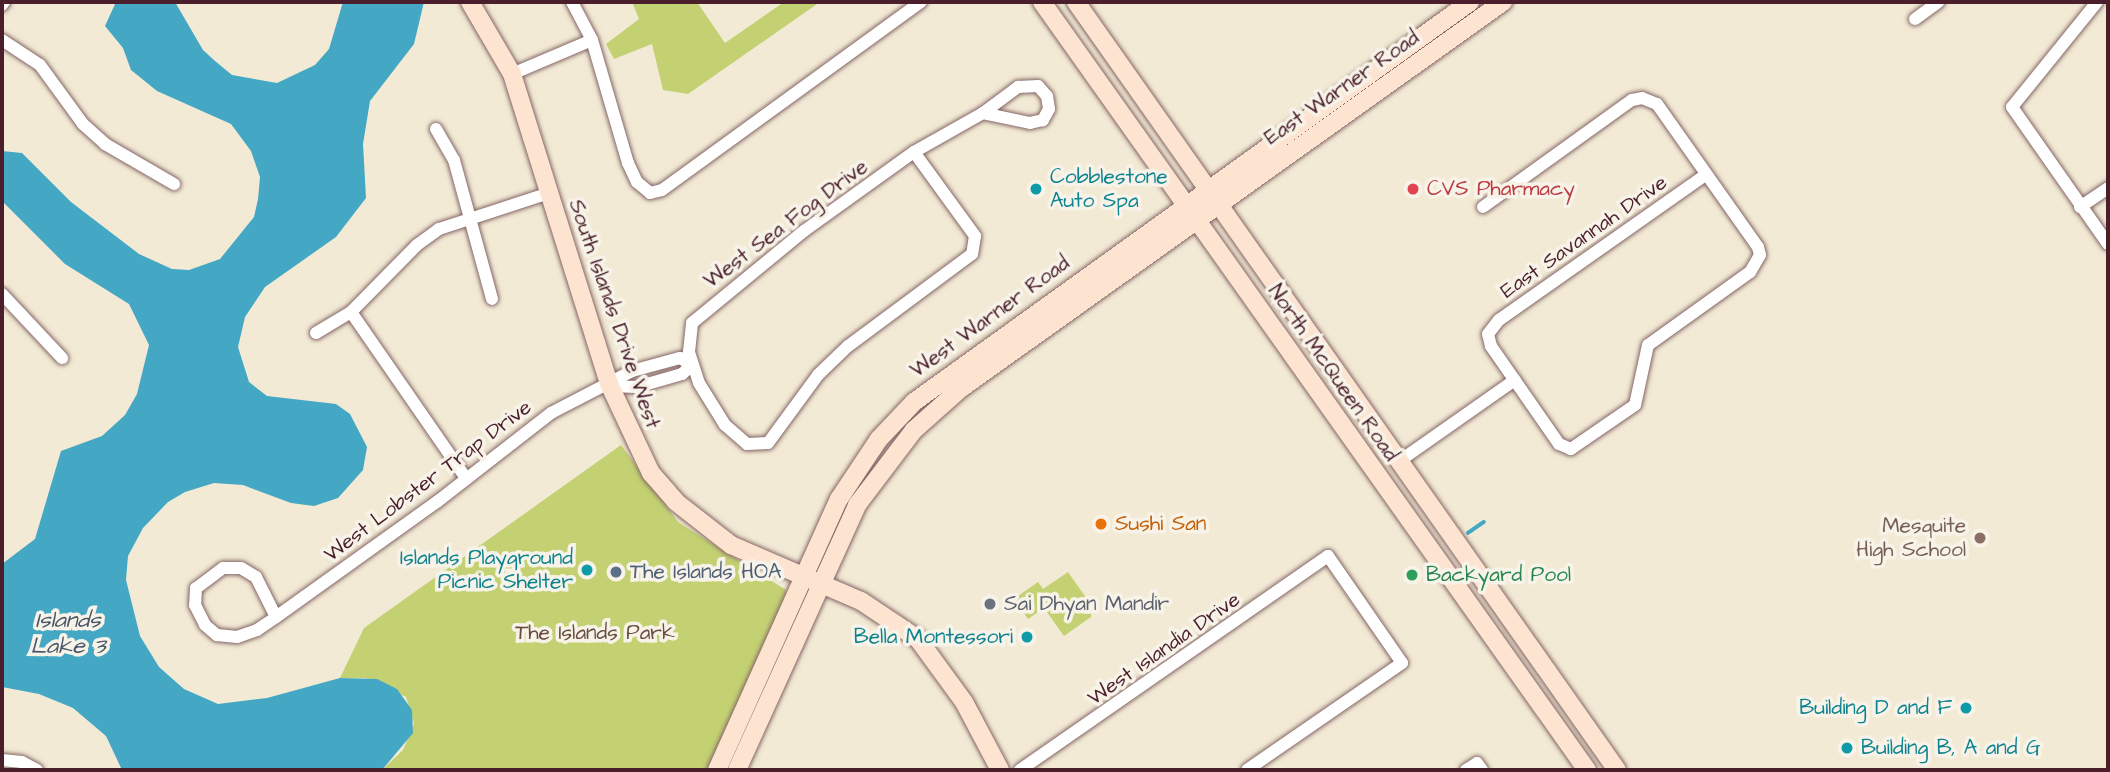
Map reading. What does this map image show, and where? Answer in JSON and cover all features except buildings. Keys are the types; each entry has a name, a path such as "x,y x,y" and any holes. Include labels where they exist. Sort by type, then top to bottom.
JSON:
{"main road":[{"name":"South Islands Drive West","path":"470,2 512,74 610,386 632,441 676,502 731,545 812,579 892,618 918,639 964,702 1000,770"},
{"name":"North McQueen Road","path":"1042,2 1202,203 1319,343 1617,770"},
{"name":"North McQueen Road","path":"1076,2 1202,203 1292,354 1587,770"},
{"name":"East Warner Road","path":"1202,203 1503,2"},
{"name":"East Warner Road","path":"1202,203 1462,4"},
{"name":"West Warner Road","path":"737,770 859,466 910,406 948,373 1202,203"},
{"name":"West Warner Road","path":"717,770 812,579 876,476 914,430 960,389 1202,203"},
{"path":"1292,354 1319,343"},
{"path":"948,373 960,389"},
{"path":"1379,477 1401,460"}],"street":[{"path":"572,2 592,40 628,163 637,182 650,192 662,190 921,2"},
{"path":"1915,19 1938,2"},
{"path":"2097,2 2012,107 2108,244"},
{"path":"1462,4 1471,24"},
{"path":"2,40 40,65 83,124 106,145 174,184"},
{"path":"512,74 592,40"},
{"name":"West Sea Fog Drive","path":"692,365 688,332 703,311 914,152 1029,84 1038,86 1047,96 1049,109 1043,120 1030,124 983,113"},
{"path":"1401,460 1515,380 1559,444 1564,448 1578,446 1635,405 1648,345 1750,272 1760,256 1758,247 1657,104 1642,98 1632,100 1559,145 1483,207"},
{"path":"436,129 454,160 472,217 492,299"},
{"path":"610,386 636,387 682,374 692,365 725,425 757,447 768,443 818,375 848,346 972,254 975,246 971,230 914,152"},
{"name":"East Savannah Drive","path":"1515,380 1491,346 1488,334 1500,320 1705,175"},
{"path":"2080,207 2108,188"},
{"path":"316,333 351,312 417,245 439,229 549,193"},
{"path":"2,294 62,358"},
{"path":"351,312 466,478"},
{"name":"West Lobster Trap Drive","path":"276,617 256,577 241,568 223,568 196,588 195,606 205,625 217,635 237,637 276,617 551,413 610,386"},
{"name":"West Islandia Drive","path":"1020,770 1328,556 1402,663 1247,770"},
{"path":"2,760 22,762 37,770"}],"green space":[{"path":"632,2 697,2 725,43 784,2 820,2 688,94 663,90 652,44 614,59 606,44 639,19"},
{"name":"The Islands Park","path":"621,445 678,522 786,590 786,597 710,770 382,770 403,750 414,724 406,697 366,678 340,678 364,628"},
{"path":"1068,572 1092,606 1091,617 1064,636 1044,608 1028,619 1014,599 1038,582 1043,589"}],"water":[{"name":"Islands Lake 3","path":"116,2 175,2 203,50 232,75 277,83 315,65 329,49 343,2 424,2 414,44 370,101 363,144 366,198 336,237 265,287 245,317 238,347 249,382 267,396 336,404 350,414 367,447 363,470 338,498 314,506 291,503 243,485 214,483 185,492 168,502 143,528 128,556 126,580 140,636 159,667 184,689 218,704 267,698 340,678 377,679 397,689 412,710 413,733 382,770 122,770 106,736 73,708 39,694 2,687 2,564 35,539 61,451 102,436 125,415 137,394 149,345 129,304 65,264 2,201 2,151 22,153 71,202 139,254 172,269 189,270 220,259 254,217 258,199 260,177 251,151 231,124 157,91 131,70 123,48 105,26"}],"waterway":[{"path":"1468,533 1484,522"}],"place":[{"name":"Cobblestone Auto Spa","path":"1036,189"},
{"name":"CVS Pharmacy","path":"1413,189"},
{"name":"Sushi San","path":"1101,524"},
{"name":"Mesquite High School","path":"1980,538"},
{"name":"Islands Playground Picnic Shelter","path":"587,570"},
{"name":"The Islands HOA","path":"616,572"},
{"name":"Backyard Pool","path":"1412,575"},
{"name":"Sai Dhyan Mandir","path":"990,604"},
{"name":"Bella Montessori","path":"1027,637"},
{"name":"Building D and F","path":"1966,708"},
{"name":"Building B, A and G","path":"1847,748"}]}
